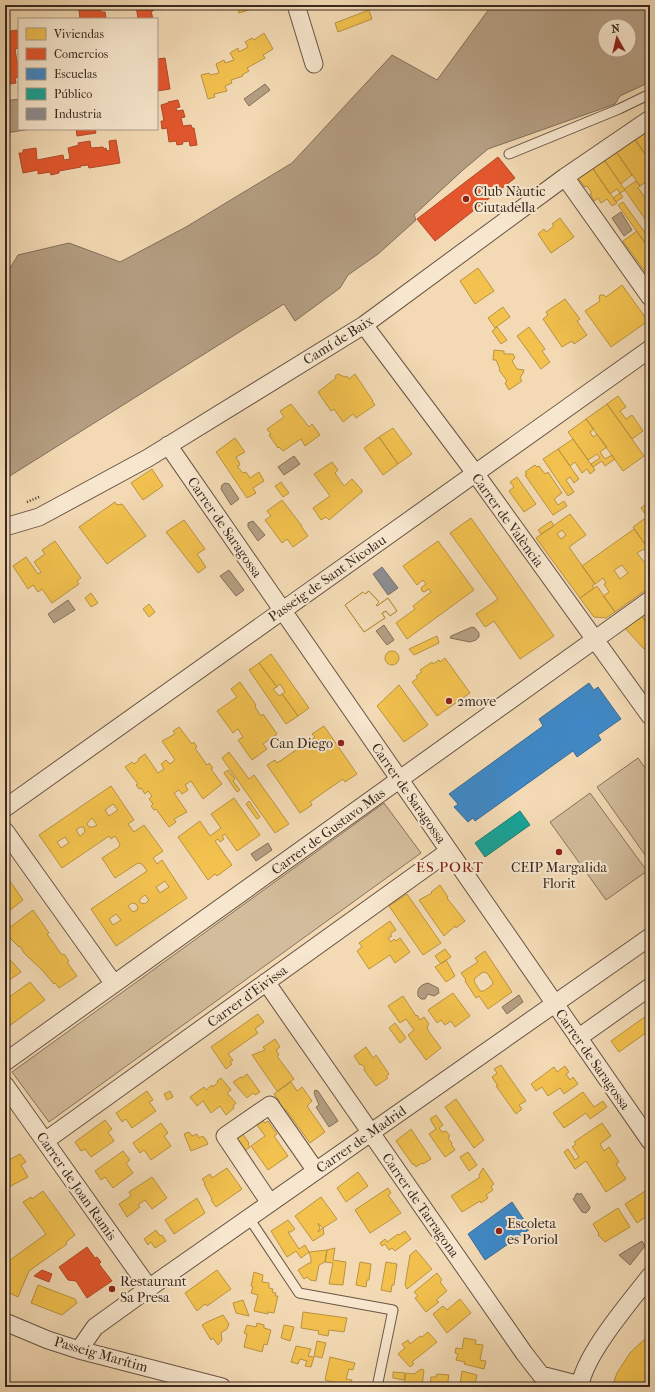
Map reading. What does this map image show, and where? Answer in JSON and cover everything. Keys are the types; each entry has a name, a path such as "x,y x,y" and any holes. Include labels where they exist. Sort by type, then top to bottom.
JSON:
{"street":[{"path":"296,5 314,64"},
{"name":"Camí de Baix","path":"5,528 38,517 148,458 364,325 565,177 650,119"},
{"path":"565,177 650,296"},
{"name":"Carrer de València","path":"364,325 475,473 650,715"},
{"name":"Passeig de Sant Nicolau","path":"5,808 650,349"},
{"name":"Carrer de Saragossa","path":"168,445 650,1141"},
{"name":"Carrer de Gustavo Mas","path":"5,1062 650,600"},
{"path":"5,831 114,984"},
{"name":"Carrer d'Eivissa","path":"45,1141 449,851"},
{"name":"Carrer de Madrid","path":"79,1350 95,1327 370,1132 650,937"},
{"name":"Carrer de Tarragona","path":"266,982 524,1353 541,1375 580,1386"},
{"path":"578,1038 650,987"},
{"name":"Carrer de Joan Ramis","path":"5,1085 149,1288"},
{"path":"270,1203 225,1136 270,1105 316,1171"},
{"path":"580,1386 585,1368 602,1340 647,1288"},
{"name":"Passeig Marítim","path":"5,1322 48,1340 79,1350 222,1387"}],"lane":[{"path":"509,154 620,109 650,94"},
{"path":"249,1218 299,1293 393,1310 377,1387"}],"shaded area":[{"path":"492,5 650,5 650,82 620,96 615,104 488,149 414,215 416,220 378,254 348,275 340,288 295,321 284,304 5,479 5,293 9,290 9,270 18,255 69,243 120,262 186,227 292,163 392,55 437,80"},
{"path":"265,84 270,90 249,106 244,99"},
{"path":"18,99 18,130 25,130 6,133 5,101"},
{"path":"621,212 632,230 624,236 612,218"},
{"path":"294,456 300,464 284,475 278,467"},
{"path":"225,483 229,484 239,499 231,505 221,489 222,485"},
{"path":"253,521 265,535 258,541 248,527 248,523"},
{"path":"229,570 244,590 236,596 220,576"},
{"path":"68,600 75,610 54,623 48,614"},
{"path":"384,625 394,640 387,645 376,631"},
{"path":"472,627 479,633 479,637 476,640 470,642 450,638 451,636"},
{"path":"638,758 650,775 650,862 597,787"},
{"path":"590,793 647,871 606,900 550,822"},
{"path":"384,803 421,853 49,1122 12,1072"},
{"path":"268,843 272,850 256,861 251,854"},
{"path":"428,983 438,988 439,993 434,996 428,994 425,999 421,999 418,996 418,991 421,986"},
{"path":"519,995 523,1002 507,1014 502,1007"},
{"path":"315,1090 318,1091 338,1121 329,1127 316,1107 319,1105 314,1093"},
{"path":"578,1193 579,1195 581,1193 590,1207 586,1213 582,1212 573,1199"},
{"path":"642,1241 645,1246 630,1265 619,1255"}],"building: Viviendas":[{"path":"237,5 264,5 239,13"},
{"path":"369,10 372,19 338,32 335,23"},
{"path":"264,33 273,49 263,55 265,58 247,68 249,71 242,75 243,76 231,80 232,83 225,86 227,91 214,94 215,97 208,99 201,75 219,73 216,64 224,60 225,63 234,60 230,53 238,48 239,52 248,47 245,42 252,38 254,40"},
{"path":"650,128 650,156 647,157 634,138"},
{"path":"634,138 650,161 650,179 640,186 615,150"},
{"path":"615,150 632,175 621,184 603,158"},
{"path":"603,158 625,190 620,193 617,189 610,194 591,166"},
{"path":"591,166 617,203 612,206 607,199 601,203 598,198 594,201 590,194 592,193 587,186 585,187 576,176"},
{"path":"636,181 640,186 638,188 650,204 650,226 624,189"},
{"path":"620,193 623,197 616,202 613,198"},
{"path":"623,202 646,234 650,231 650,250 618,205"},
{"path":"560,218 574,237 551,253 538,234 544,229 546,232 554,226 552,224"},
{"path":"637,231 650,250 650,270 646,273 623,241"},
{"path":"478,268 494,291 475,304 460,281"},
{"path":"622,285 648,321 611,347 585,311 600,301 600,295 604,295 606,297"},
{"path":"565,299 580,319 577,321 587,335 574,344 572,341 562,347 543,319 548,315 546,312"},
{"path":"503,307 510,317 495,328 488,318"},
{"path":"497,327 507,340 501,344 492,331"},
{"path":"529,327 545,349 542,351 550,362 541,369 517,336"},
{"path":"494,350 504,351 504,354 513,354 515,358 512,361 517,369 524,370 520,378 522,381 509,390 505,383 507,381 499,370 500,369 496,360 493,360"},
{"path":"338,374 345,377 347,376 349,379 355,374 375,405 356,418 353,414 343,422 334,409 331,411 318,392 336,378 335,376"},
{"path":"618,396 626,407 620,411 626,419 632,415 643,431 632,439 607,404"},
{"path":"291,404 309,427 312,424 320,435 305,446 301,439 283,451 279,447 278,448 269,435 271,434 267,429 284,417 280,411"},
{"path":"607,404 644,456 623,471 586,419"},
{"path":"586,419 594,429 590,432 593,437 597,434 607,447 600,452 605,459 612,455 615,459 605,466 602,461 593,467 591,464 600,458 597,454 588,460 568,432"},
{"path":"393,428 412,454 398,464 379,437"},
{"path":"379,437 398,464 383,475 364,448"},
{"path":"235,438 245,452 236,457 240,464 237,466 243,473 246,472 250,478 259,472 264,481 253,488 256,493 247,498 216,452"},
{"path":"573,439 595,470 590,474 587,469 582,473 575,462 570,466 558,449"},
{"path":"558,449 579,479 574,483 570,477 566,480 574,492 568,496 543,459"},
{"path":"332,462 338,470 335,473 344,486 352,479 362,490 362,492 329,520 326,517 321,520 313,508 330,496 314,474"},
{"path":"535,465 537,467 539,466 545,474 548,472 562,493 554,499 558,505 564,501 567,506 553,515 525,475 527,474 525,472"},
{"path":"152,469 163,486 143,500 131,483"},
{"path":"517,477 536,504 524,512 509,491 514,487 510,482"},
{"path":"281,482 289,493 283,497 275,486"},
{"path":"282,500 308,536 293,547 287,539 282,543 265,520 271,516 267,511"},
{"path":"115,502 117,505 122,504 146,536 107,564 79,527"},
{"path":"645,505 650,513 650,551 633,527 647,517 641,508"},
{"path":"570,514 586,535 569,547 595,584 592,586 594,588 580,598 536,538","holes":["562,530 566,535 561,539 557,534"]},
{"path":"471,518 554,636 520,659 494,621 485,627 476,614 498,599 450,533"},
{"path":"184,520 205,549 197,554 206,567 198,573 166,532"},
{"path":"551,521 554,526 541,534 538,530"},
{"path":"634,529 650,551 647,553 644,549 637,553 644,562 650,558 650,587 615,612 603,596 609,592 604,584 606,583 603,578 595,584 582,566","holes":["622,565 628,573 620,579 614,570"]},
{"path":"55,541 81,578 77,581 79,584 52,603 42,589 38,592 33,585 28,589 13,566 26,557 38,574 41,572 34,562 45,554 42,550"},
{"path":"438,541 474,590 407,639 396,623 415,609 413,606 431,592 429,589 424,592 422,591 421,588 426,584 423,580 417,585 403,566"},
{"path":"597,586 615,612 606,618 594,617 580,598"},
{"path":"369,591 379,602 376,605 377,606 388,598 397,611 390,616 386,611 382,613 385,618 364,632 345,605 363,592 365,594"},
{"path":"369,591 379,602 376,605 377,606 388,598 397,611 390,616 386,611 382,613 385,618 364,632 345,605 363,592 365,594"},
{"path":"91,593 98,603 91,607 85,598"},
{"path":"149,604 155,612 149,617 143,609"},
{"path":"650,609 650,628 641,615"},
{"path":"641,615 650,628 650,645 644,649 624,627"},
{"path":"437,636 439,643 414,655 409,649"},
{"path":"389,651 395,651 399,655 399,661 395,665 389,665 385,661 385,655"},
{"path":"271,654 309,708 298,716 282,694 285,692 280,684 277,687 259,663"},
{"path":"445,658 470,693 437,716 412,682 418,678 416,676 422,672 420,670 432,662 433,664 439,660 440,662"},
{"path":"259,663 277,687 273,689 279,696 282,694 298,716 286,724 249,670"},
{"path":"240,682 256,705 255,707 261,716 263,714 277,734 263,744 267,749 252,760 238,740 243,737 238,729 233,733 217,711 237,697 231,689"},
{"path":"399,685 428,725 404,742 377,706"},
{"path":"324,726 357,774 345,782 343,779 310,802 312,805 300,813 267,765 275,760 277,763 315,737 312,734"},
{"path":"179,727 192,744 194,742 197,747 195,748 207,765 209,763 213,768 211,769 222,784 203,799 191,781 185,785 188,790 182,794 179,790 174,793 187,812 174,819 176,822 169,827 156,809 154,810 151,806 153,804 149,799 152,796 148,791 145,794 141,788 139,789 136,785 138,784 125,767 132,762 134,764 145,754 158,773 164,769 161,764 166,760 170,764 175,760 162,741 175,734 173,731"},
{"path":"229,752 249,779 254,775 289,824 275,833 222,758"},
{"path":"228,770 235,779 233,781 240,790 237,792 224,773"},
{"path":"111,786 134,820 128,824 134,832 144,825 163,851 153,858 157,864 162,860 187,898 116,946 91,909 147,871 142,864 138,863 115,878 102,858 119,847 120,844 115,836 111,839 109,836 62,868 39,835","holes":["113,804 118,810 109,816 105,810","92,818 97,825 89,827 87,824","83,827 85,830 80,836 76,830","65,837 69,843 61,848 57,842","165,881 169,887 160,893 156,887","145,895 149,900 145,904 139,901","132,903 136,904 138,907 137,910 133,912 128,906","116,914 121,920 113,925 109,919"]},
{"path":"234,798 260,835 237,851 225,834 222,836 224,839 220,842 218,839 215,841 232,865 217,876 215,874 208,880 178,837 200,821 210,836 221,828 211,814"},
{"path":"249,801 260,817 257,819 246,804"},
{"path":"5,874 23,900 5,914"},
{"path":"440,885 448,897 447,898 465,921 456,928 455,926 444,936 419,900 432,893 431,892"},
{"path":"407,894 441,943 423,955 389,906"},
{"path":"33,910 49,933 47,934 62,955 64,954 69,961 67,962 77,976 59,988 24,953 20,946 19,947 5,933 5,931"},
{"path":"390,921 396,930 390,934 392,936 388,938 391,942 394,939 396,941 400,938 410,952 395,963 390,955 369,969 357,951 362,947 359,943"},
{"path":"445,949 451,957 441,964 435,956"},
{"path":"485,951 512,992 488,1009 479,996 476,998 461,973 478,962 475,958","holes":["483,972 487,973 493,982 492,985 484,991 480,991 474,981 475,978"]},
{"path":"5,954 21,972 5,983"},
{"path":"446,960 455,976 446,982 435,967"},
{"path":"30,982 45,1000 5,1029 5,1000"},
{"path":"453,993 470,1016 455,1027 451,1021 445,1025 441,1020 437,1023 428,1010"},
{"path":"403,996 420,1020 424,1017 429,1024 427,1027 429,1032 441,1048 426,1060 408,1035 414,1030 406,1019 400,1023 388,1006"},
{"path":"258,1014 264,1022 255,1029 258,1033 228,1054 233,1060 230,1062 232,1064 226,1069 211,1047"},
{"path":"646,1016 650,1021 650,1030 619,1052 611,1041"},
{"path":"395,1023 406,1038 400,1043 389,1028"},
{"path":"275,1039 280,1047 276,1050 279,1055 277,1056 294,1079 277,1091 252,1055 265,1050 263,1047"},
{"path":"366,1047 373,1058 376,1055 389,1074 386,1076 388,1078 376,1086 364,1070 365,1068 361,1064 360,1065 354,1056"},
{"path":"501,1065 526,1101 519,1105 522,1109 516,1114 496,1086 498,1086 492,1077 497,1073 494,1069"},
{"path":"565,1066 569,1072 566,1074 570,1080 573,1077 578,1084 564,1094 560,1088 548,1096 542,1087 536,1091 531,1084 554,1067 557,1072"},
{"path":"247,1074 260,1092 255,1095 253,1093 247,1098 233,1082"},
{"path":"221,1078 231,1090 227,1093 236,1103 233,1106 234,1108 226,1115 220,1106 211,1113 203,1101 197,1106 190,1097 204,1087 206,1090 212,1085 213,1087"},
{"path":"291,1082 297,1091 302,1087 312,1101 307,1106 325,1132 310,1143 286,1110 282,1113 277,1105 280,1102 274,1094"},
{"path":"147,1091 153,1100 149,1102 156,1111 132,1128 126,1119 122,1122 116,1113"},
{"path":"170,1091 173,1097 167,1100 164,1094"},
{"path":"583,1092 594,1107 603,1101 607,1107 590,1119 586,1113 564,1128 553,1113"},
{"path":"456,1099 484,1140 474,1148 445,1107"},
{"path":"436,1115 443,1125 439,1128 442,1132 446,1131 450,1136 448,1138 455,1150 445,1157 429,1134 436,1129 430,1119"},
{"path":"105,1120 112,1129 108,1132 114,1141 91,1157 85,1149 81,1151 75,1142"},
{"path":"263,1121 265,1123 268,1121 277,1134 274,1136 288,1156 268,1170 251,1146 265,1136 257,1125"},
{"path":"161,1123 168,1133 164,1136 171,1146 151,1160 144,1150 140,1153 133,1143"},
{"path":"602,1123 611,1136 600,1144 604,1151 609,1147 619,1162 616,1164 626,1179 606,1192 586,1161 575,1169 564,1152 568,1149 575,1160 579,1157 572,1147 576,1144 574,1142"},
{"path":"411,1129 431,1159 416,1167 396,1141"},
{"path":"189,1132 192,1136 197,1134 199,1138 203,1136 208,1144 191,1151 184,1134"},
{"path":"242,1133 250,1147 242,1153 234,1139"},
{"path":"123,1151 130,1160 126,1163 133,1173 113,1188 105,1177 101,1180 95,1171"},
{"path":"468,1152 477,1165 469,1171 460,1157"},
{"path":"20,1154 26,1162 21,1165 28,1177 5,1189 5,1162"},
{"path":"227,1168 242,1189 216,1207 211,1200 212,1199 202,1179 210,1174 212,1178"},
{"path":"483,1168 494,1184 491,1187 493,1190 486,1195 488,1198 481,1203 480,1201 462,1212 451,1196 480,1177 479,1175"},
{"path":"358,1172 368,1186 346,1202 337,1188"},
{"path":"152,1177 167,1198 152,1209 145,1200 138,1205 140,1207 127,1217 119,1204 131,1196 129,1192"},
{"path":"388,1188 391,1193 388,1195 401,1213 370,1233 355,1210"},
{"path":"650,1188 650,1214 637,1223 625,1204"},
{"path":"43,1191 75,1235 66,1242 67,1244 29,1271 18,1297 5,1291 5,1263 8,1265 10,1260 46,1234 23,1202 31,1197 32,1199"},
{"path":"321,1197 337,1219 323,1228 324,1234 313,1241 295,1216","holes":["318,1223 323,1228 318,1232 320,1228"]},
{"path":"197,1198 205,1213 174,1234 165,1220"},
{"path":"618,1208 630,1227 605,1242 598,1235 599,1234 593,1224"},
{"path":"288,1220 295,1229 288,1232 299,1249 305,1245 309,1252 301,1258 296,1251 287,1257 271,1231"},
{"path":"156,1230 166,1241 155,1248 151,1242 148,1245 144,1239"},
{"path":"405,1231 411,1239 395,1251 392,1248 389,1250 385,1244 382,1246 380,1243 385,1239 387,1242"},
{"path":"335,1248 333,1260 346,1262 343,1285 329,1284 333,1263 325,1262 327,1250"},
{"path":"327,1250 325,1262 319,1265 316,1281 310,1280 307,1277 304,1279 298,1270 311,1263 309,1252"},
{"path":"416,1250 432,1269 407,1289 405,1285 410,1255"},
{"path":"360,1262 371,1264 369,1280 367,1280 366,1287 356,1285"},
{"path":"386,1262 397,1264 394,1285 392,1285 391,1292 381,1290"},
{"path":"217,1270 231,1289 207,1306 205,1304 197,1311 185,1293"},
{"path":"254,1272 263,1275 262,1282 269,1283 269,1288 273,1289 272,1292 276,1293 275,1296 278,1296 274,1313 268,1312 268,1314 254,1311 258,1295 251,1293"},
{"path":"437,1273 442,1280 440,1282 447,1291 436,1300 439,1302 426,1312 415,1298 418,1296 414,1292"},
{"path":"38,1285 75,1299 77,1303 62,1315 31,1303"},
{"path":"460,1299 471,1313 447,1333 433,1314 443,1306 447,1310"},
{"path":"243,1300 249,1316 236,1313 233,1303"},
{"path":"303,1312 347,1318 344,1332 329,1330 328,1336 318,1334 319,1331 301,1328"},
{"path":"223,1315 229,1324 227,1329 221,1333 222,1340 218,1345 213,1338 211,1340 202,1325"},
{"path":"257,1323 264,1325 264,1328 271,1330 267,1345 264,1344 262,1352 244,1347 247,1334 244,1333 247,1325 256,1327"},
{"path":"284,1325 294,1327 290,1341 281,1338"},
{"path":"428,1332 437,1342 412,1362 414,1364 410,1367 398,1354 405,1348 402,1344 408,1340 410,1344"},
{"path":"650,1334 650,1387 612,1387 617,1373 630,1353"},
{"path":"464,1338 476,1340 475,1344 483,1345 480,1360 486,1361 484,1369 464,1364 465,1362 456,1360 458,1354 455,1353 456,1348 462,1349"},
{"path":"317,1341 326,1343 322,1358 314,1356"},
{"path":"296,1346 311,1349 308,1356 314,1357 311,1367 305,1366 307,1361 300,1359 298,1364 291,1362"},
{"path":"330,1357 355,1363 353,1370 349,1369 346,1379 352,1380 350,1387 325,1380"},
{"path":"421,1369 424,1370 422,1387 404,1387 406,1373 414,1374"},
{"path":"462,1371 477,1375 475,1384 481,1384 484,1387 465,1387 466,1386 460,1384"},
{"path":"393,1372 405,1373 404,1380 393,1378"},
{"path":"437,1374 449,1375 447,1387 430,1387 431,1377 436,1377"}],"building: Comercios":[{"path":"86,5 108,5 100,7 101,12 105,12 106,18 80,18 79,10 86,9"},
{"path":"136,5 153,5 153,11 151,11 153,18 138,18"},
{"path":"17,30 18,32 18,48 15,49 18,62 18,77 15,78 16,83 9,84 8,78 5,78 5,32"},
{"path":"165,58 170,89 158,91 158,59"},
{"path":"178,100 180,107 176,108 177,111 183,110 185,117 181,118 183,126 191,125 192,128 194,128 197,145 190,146 189,141 182,142 183,144 177,145 176,141 169,142 167,128 162,129 161,121 164,121 161,105"},
{"path":"76,130 95,130 96,133 77,136"},
{"path":"116,140 120,163 89,168 88,165 80,166 81,167 59,171 59,173 51,175 50,172 38,174 38,170 23,173 19,153 23,153 23,150 36,148 37,160 63,155 64,160 70,159 68,148 79,145 78,143 90,141 91,148 103,147 104,149 106,148 107,151 110,150 109,141"},
{"name":"Club Nàutic Ciutadella","path":"498,157 515,178 435,241 417,219"},
{"path":"87,1247 95,1258 97,1257 101,1262 99,1264 112,1281 87,1298 76,1281 68,1280 59,1267"},
{"path":"42,1270 52,1274 49,1282 34,1276"}],"building: Escuelas":[{"path":"589,683 594,690 598,687 621,719 598,735 601,740 577,757 573,751 475,821 473,818 468,822 454,807 458,804 449,794 543,726 539,719"},
{"name":"Escoleta es Poriol","path":"512,1202 530,1229 485,1260 468,1234"}],"building: Público":[{"path":"520,811 530,825 485,857 475,843"}],"building: Industria":[{"path":"382,567 398,588 388,595 373,574"}],"place":[{"name":"Club Nàutic Ciutadella","path":"466,199"},
{"name":"2move","path":"449,701"},
{"name":"Can Diego","path":"341,743"},
{"name":"CEIP Margalida Florit","path":"559,852"},
{"name":"Escoleta es Poriol","path":"499,1231"},
{"name":"Restaurant Sa Presa","path":"112,1289"}],"district":[{"name":"ES PORT","path":"450,867"}]}
